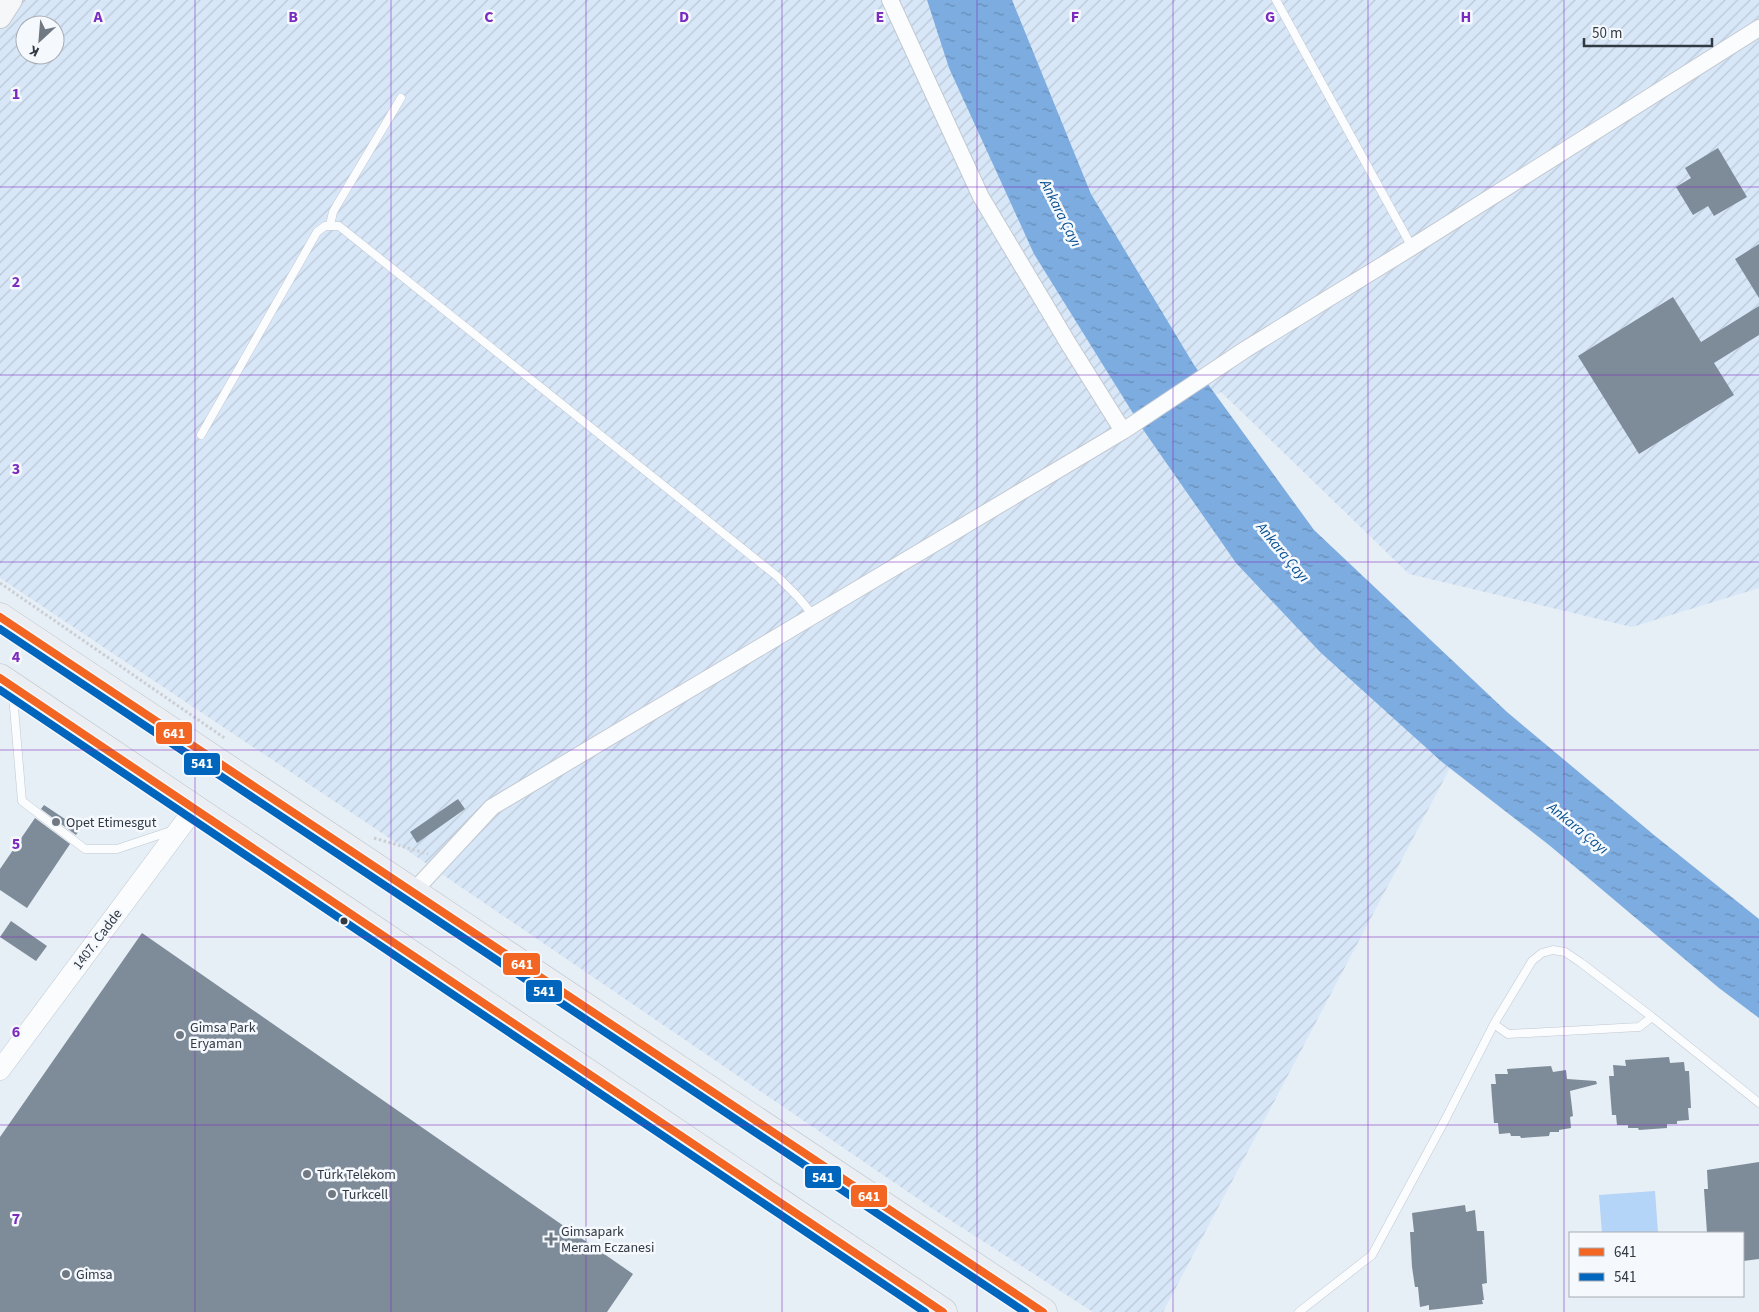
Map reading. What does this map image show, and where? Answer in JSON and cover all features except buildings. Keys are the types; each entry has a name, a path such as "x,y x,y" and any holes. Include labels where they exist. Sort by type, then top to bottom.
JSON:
{"highway":[{"path":"0,617 1043,1312"},
{"path":"6,682 187,818 943,1312"}],"main road":[{"path":"0,16 11,0"}],"street":[{"path":"890,0 981,197 1068,344 1123,431"},
{"path":"413,892 492,807 1123,431 1246,349 1412,247 1759,28"},
{"name":"1407. Cadde","path":"0,1070 187,818"}],"lane":[{"path":"1276,0 1412,247"},
{"path":"330,225 333,212 401,98"},
{"path":"201,435 317,232 321,228 330,225 343,228 778,577 798,597 813,616"},
{"path":"6,682 22,801 85,849 117,848 187,818"},
{"path":"1299,1312 1372,1255 1445,1120 1494,1024 1532,961 1542,953 1554,950 1565,952 1652,1017 1759,1103"},
{"path":"1494,1024 1508,1034 1640,1027 1652,1017"}],"path":[{"path":"0,583 228,740"},
{"path":"370,837 444,858"}],"shaded area":[{"path":"0,0 1759,0 1759,588 1632,627 1409,574 1221,392 1144,431 1236,563 1320,652 1450,768 1163,1312 1093,1312 933,1209 370,825 0,578"},
{"path":"1655,1191 1658,1232 1602,1232 1599,1195"}],"water":[{"name":"Ankara Çayı","path":"927,0 1012,0 1091,194 1194,365 1314,530 1507,712 1654,835 1759,919 1759,1018 1719,988 1549,845 1442,762 1320,652 1236,563 1144,431 1034,254 949,68"}],"transit line":[{"name":"641","path":"0,617 1043,1312"},
{"name":"541","path":"0,629 1025,1312"},
{"name":"641","path":"0,678 943,1312"},
{"name":"541","path":"0,690 925,1312"}],"place":[{"name":"Opet Etimesgut","path":"56,822"},
{"name":"Gimsa Park Eryaman","path":"180,1035"},
{"name":"Türk Telekom","path":"307,1174"},
{"name":"Turkcell","path":"332,1194"},
{"name":"Gimsapark Meram Eczanesi","path":"551,1239"},
{"name":"Gimsa","path":"66,1274"}]}
